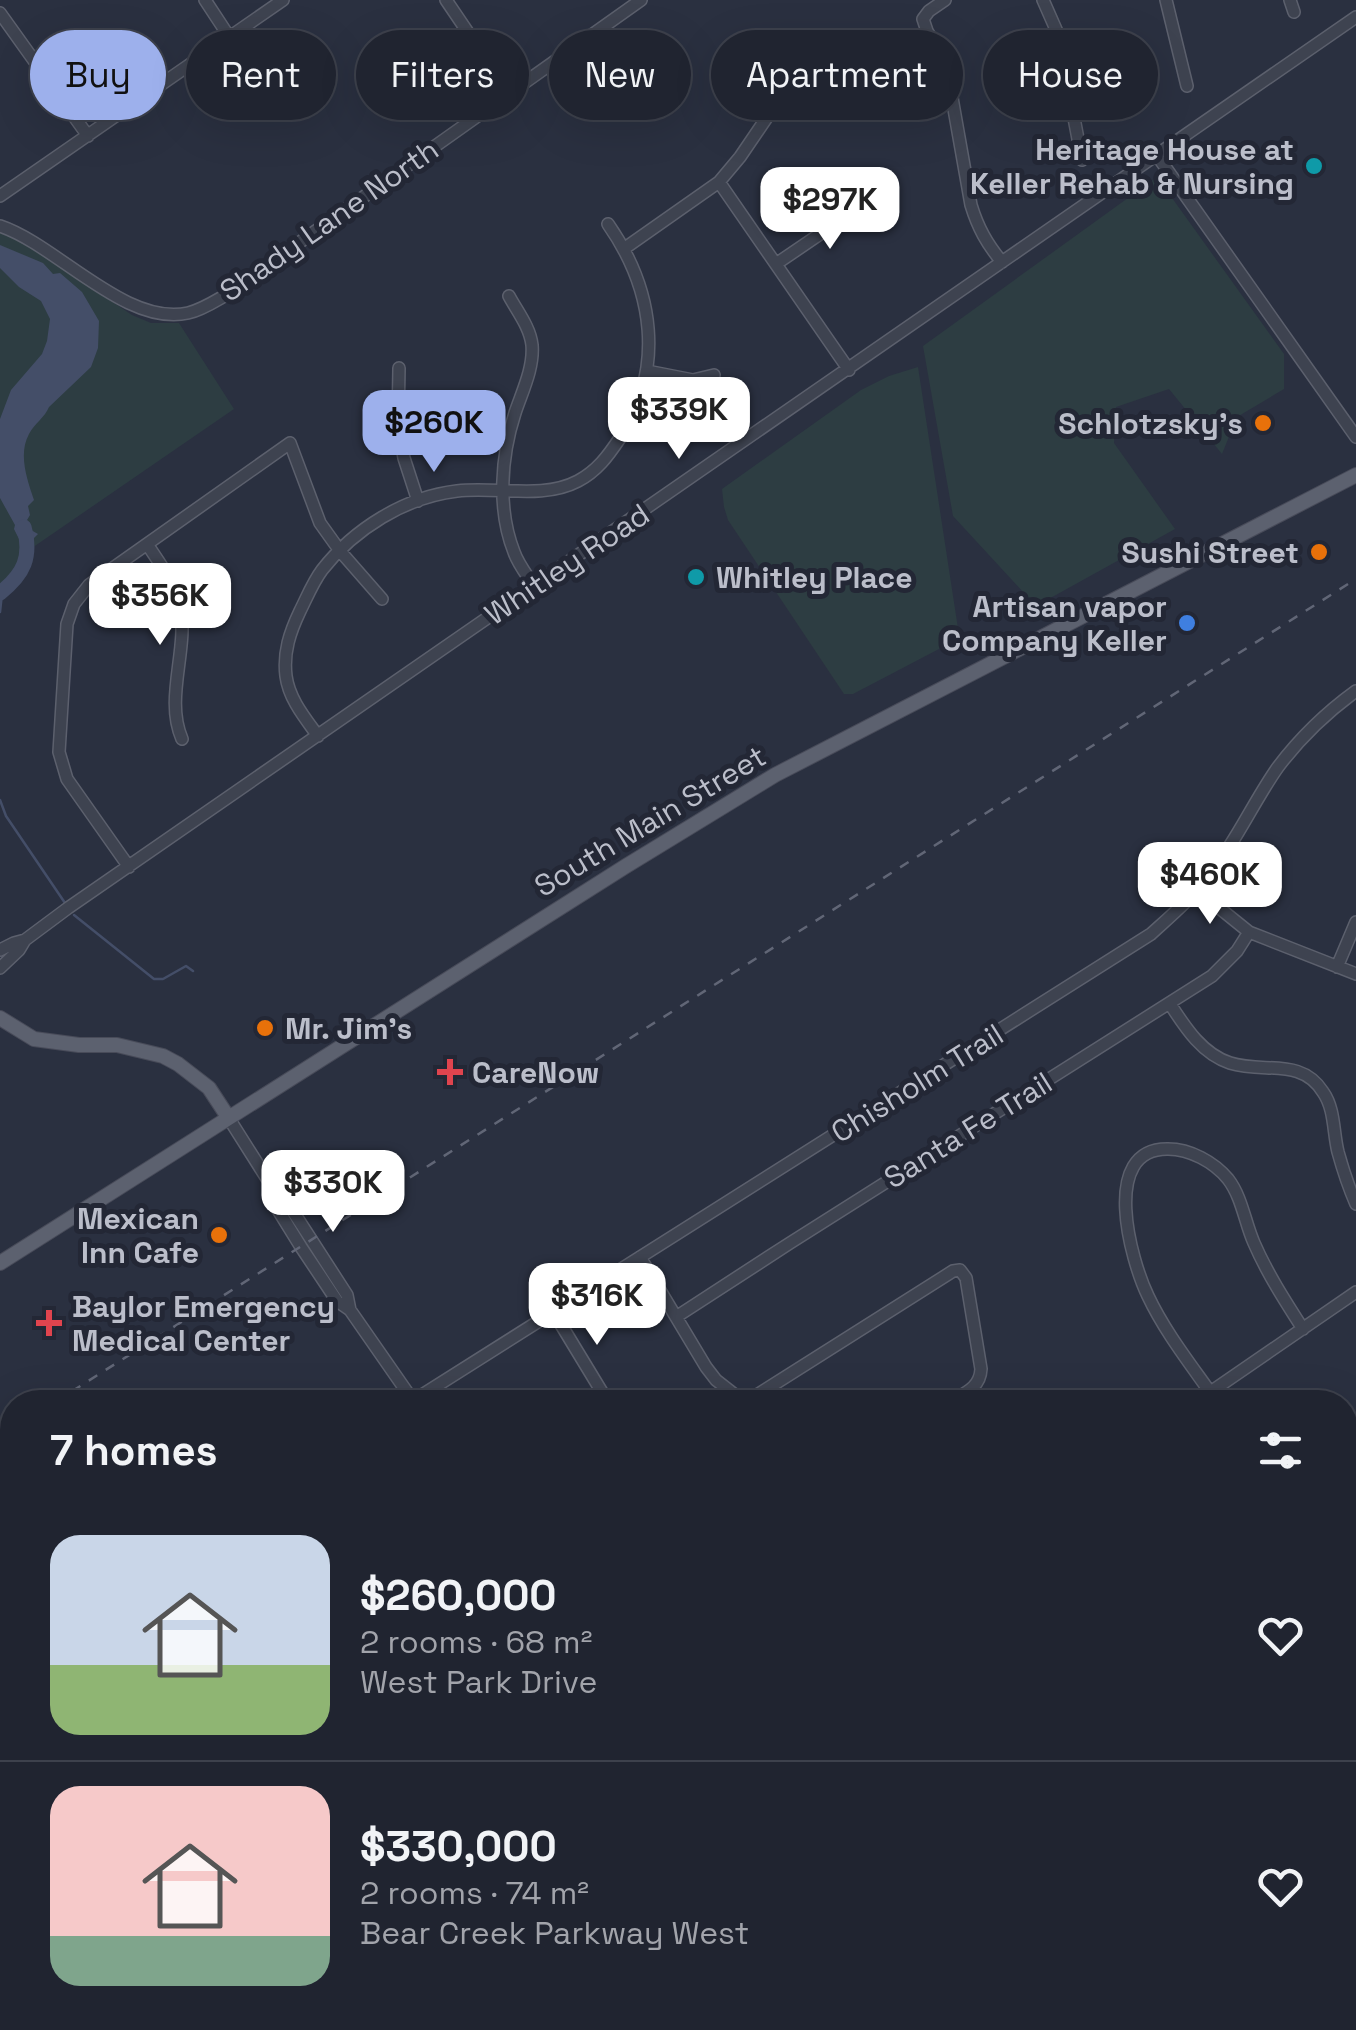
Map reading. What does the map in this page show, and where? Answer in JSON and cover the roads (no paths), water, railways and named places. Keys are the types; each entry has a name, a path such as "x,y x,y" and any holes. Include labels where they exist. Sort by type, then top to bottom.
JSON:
{"main road":[{"name":"South Main Street","path":"0,1263 775,775 1356,475"},
{"path":"0,1009 45,1040"},
{"path":"0,1018 34,1038 79,1045 116,1045 162,1056 209,1088 228,1117"}],"street":[{"path":"205,0 225,30"},
{"path":"241,30 284,0"},
{"path":"446,0 467,30"},
{"name":"Shady Lane North","path":"529,80 641,0"},
{"path":"944,0 923,19 946,64 971,205 985,242 1002,262"},
{"path":"1043,0 1058,34 1082,160"},
{"path":"1166,0 1187,86"},
{"path":"0,13 88,136"},
{"name":"Whitley Road","path":"0,968 25,940 129,867 1356,17"},
{"path":"0,196 186,68"},
{"name":"Shady Lane North","path":"0,226 32,240 124,300 162,313 192,313 224,296 472,120"},
{"path":"625,248 719,182 765,120"},
{"path":"1156,154 1356,437"},
{"path":"719,182 849,370"},
{"path":"776,264 852,209"},
{"path":"318,736 289,691 286,648 321,572 340,551 393,510 418,501 456,491 557,489 580,480 600,466 634,414 646,371 648,331 643,294 625,248 608,224"},
{"path":"508,296 525,323 533,349 508,433 503,467 504,506 515,556 534,586"},
{"path":"399,368 398,424 418,501"},
{"path":"646,371 692,380 714,375"},
{"path":"129,867 67,780 60,762 65,634 72,609 92,582 290,442 320,523 382,598"},
{"path":"147,544 170,578 180,607 176,718 182,739"},
{"name":"Chisholm Trail","path":"431,1390 1137,944 1184,905 1213,872 1278,768 1315,726 1356,690"},
{"path":"1197,890 1250,932 1356,974"},
{"path":"1337,967 1356,922"},
{"name":"Santa Fe Trail","path":"676,1317 1212,976 1250,932"},
{"name":"Whitley Road","path":"0,950 25,940"},
{"path":"1170,1004 1188,1032 1218,1057 1261,1069 1292,1068 1322,1088 1356,1204"},
{"path":"228,1117 271,1185 286,1199 347,1295 350,1310 404,1390"},
{"path":"1209,1390 1150,1300 1129,1240 1128,1174 1134,1164 1152,1151 1163,1148 1196,1155 1228,1179 1268,1272 1303,1329"},
{"path":"640,1257 716,1380 729,1390"},
{"path":"764,1390 897,1305 960,1270 966,1278 981,1370 981,1380 971,1390"},
{"path":"1213,1390 1356,1292"},
{"path":"554,1313 601,1390"}],"water":[{"path":"0,245 43,263 53,274 60,273 82,292 99,321 98,348 91,367 49,407 26,442 25,467 34,500 28,506 27,520 31,530 38,534 34,542 21,543 0,498 0,419 11,390 42,354 50,319 41,301 0,268"}],"waterway":[{"path":"0,593 24,564 24,527"},
{"path":"0,612 2,593"},
{"path":"0,800 6,816 65,903"},
{"path":"74,915 154,979 163,979 186,966 193,971"}],"railway":[{"path":"74,1390 1356,579"}],"place":[{"name":"Heritage House at Keller Rehab & Nursing","path":"1314,166"},
{"name":"Schlotzsky's","path":"1263,423"},
{"name":"Sushi Street","path":"1319,552"},
{"name":"Whitley Place","path":"696,577"},
{"name":"Artisan vapor Company Keller","path":"1187,623"},
{"name":"Mr. Jim's","path":"265,1028"},
{"name":"CareNow","path":"450,1072"},
{"name":"Mexican Inn Cafe","path":"219,1235"},
{"name":"Baylor Emergency Medical Center","path":"49,1323"}]}
